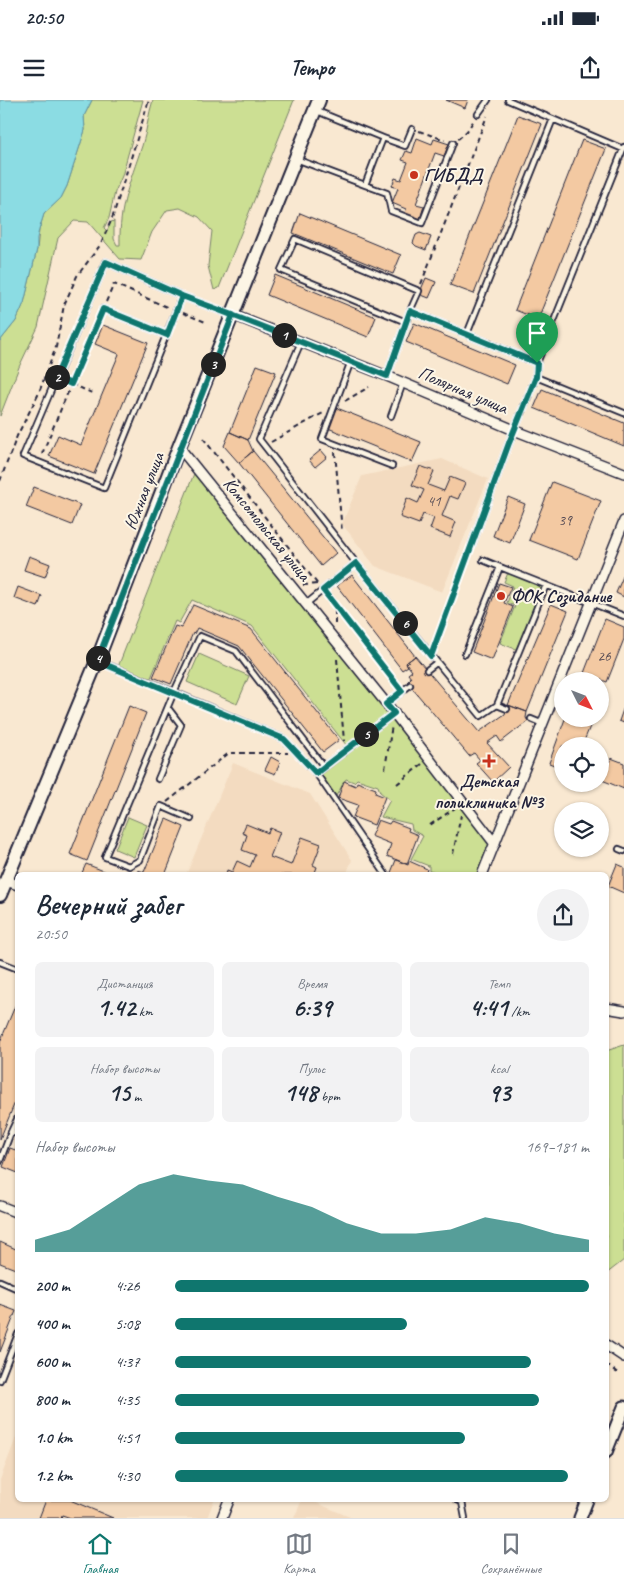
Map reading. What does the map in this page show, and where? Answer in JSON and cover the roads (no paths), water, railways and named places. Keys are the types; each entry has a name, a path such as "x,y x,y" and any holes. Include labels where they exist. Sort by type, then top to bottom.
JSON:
{"main road":[{"name":"Южная улица","path":"0,895 8,881 97,661 180,447 317,105"}],"street":[{"name":"Полярная улица","path":"233,315 351,361 514,430 624,473"},
{"name":"Комсомольская улица","path":"180,447 394,713 495,844"},
{"path":"483,872 624,521"},
{"path":"609,1008 624,1011"},
{"path":"0,1206 15,1212"},
{"path":"609,1347 624,1357"},
{"path":"609,1444 624,1407"},
{"path":"222,1518 228,1502"},
{"path":"580,1518 586,1502"}],"lane":[{"path":"478,114 488,100"},
{"path":"472,544 514,430 536,377 537,363 624,148 508,100"},
{"path":"317,105 383,138 405,146 412,129"},
{"path":"467,334 553,119"},
{"path":"365,185 383,138"},
{"path":"295,159 387,193 391,211 422,223 453,143"},
{"path":"387,376 419,291 295,239 281,270 406,322"},
{"path":"182,296 104,488 23,456 106,262 182,296 233,315"},
{"path":"103,309 167,335"},
{"path":"410,311 537,363"},
{"path":"301,342 259,439 436,663 481,716 497,705 546,585"},
{"path":"351,361 322,439 392,466"},
{"path":"536,377 623,411"},
{"path":"391,416 403,383"},
{"path":"483,560 624,616"},
{"path":"306,604 356,563"},
{"path":"465,654 500,567"},
{"path":"191,819 162,806 140,860 129,866 105,857 174,692 200,636 236,651 324,766"},
{"path":"97,661 284,739 316,773 384,872"},
{"path":"427,670 436,663"},
{"path":"386,704 410,684"},
{"path":"497,705 507,709"},
{"path":"158,779 181,725 168,708"},
{"path":"316,773 394,713"},
{"path":"531,719 543,724"},
{"path":"0,962 15,968"},
{"path":"0,1161 15,1124"},
{"path":"0,1282 15,1288"},
{"path":"0,1380 15,1342"},
{"path":"460,1502 465,1518"}],"water":[{"path":"0,100 92,100 84,116 85,130 67,186 61,198 44,214 37,238 37,249 24,303 16,321 0,341"}],"place":[{"name":"ГИБДД","path":"414,175"},
{"name":"ФОК Созидание","path":"501,596"},
{"name":"Детская поликлиника №3","path":"489,761"}]}
